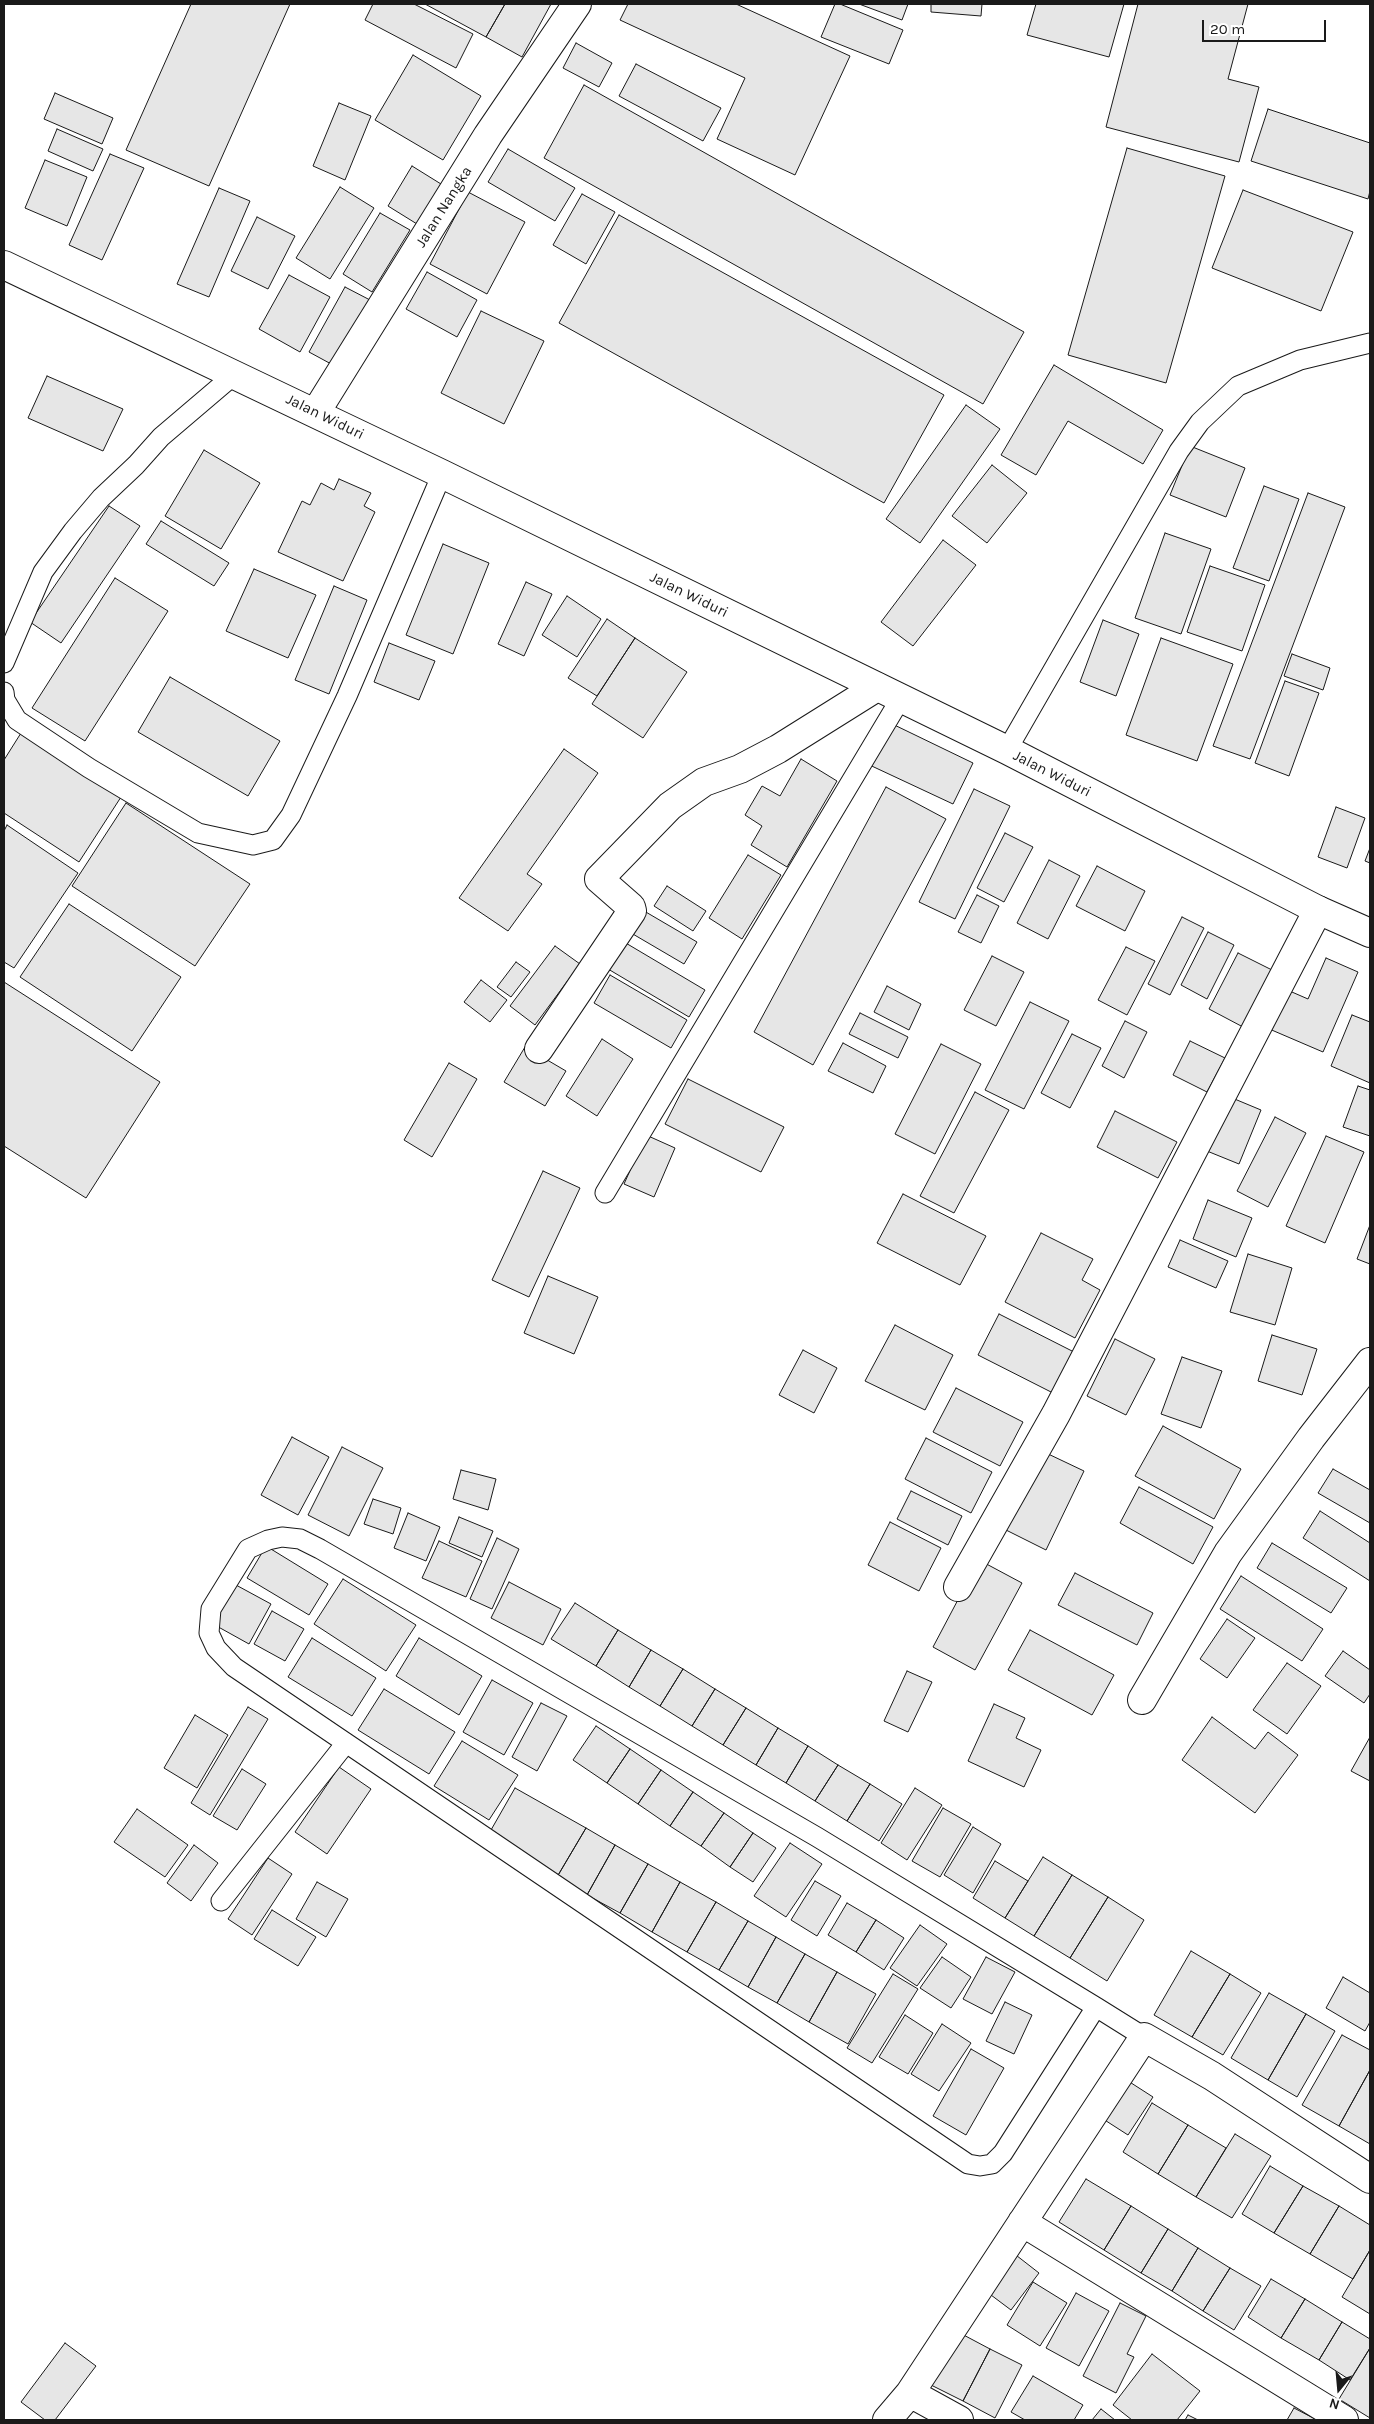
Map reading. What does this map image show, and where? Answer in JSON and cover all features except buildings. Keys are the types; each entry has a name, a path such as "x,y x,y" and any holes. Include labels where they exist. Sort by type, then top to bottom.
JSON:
{"street":[{"name":"Jalan Nangka","path":"316,412 488,135 577,4"},
{"name":"Jalan Widuri","path":"4,265 316,412 901,698 1007,750 1318,910 1370,933"},
{"path":"539,1049 632,911 631,907 598,879 634,841 677,801 704,782 740,769 778,749 877,687"},
{"path":"958,1587 1056,1414 1318,910"},
{"path":"1142,1700 1228,1553 1311,1438 1370,1362"},
{"path":"887,2420 910,2393 1144,2037 1212,2076 1370,2179"},
{"path":"1022,2222 1344,2420"},
{"path":"910,2393 960,2420"}],"lane":[{"path":"1007,750 1179,451 1200,422 1238,386 1300,360 1370,343"},
{"path":"4,663 43,572 73,531 101,498 136,465 161,437 235,374"},
{"path":"4,692 5,700 17,720 89,768 198,833 253,845 273,840 291,815 347,696 442,474"},
{"path":"605,1193 901,698"},
{"path":"1096,2007 1003,2153 992,2164 980,2166 968,2164 234,1667 216,1648 209,1633 211,1609 248,1549 268,1540 282,1537 300,1540 320,1549 817,1837 1096,2007 1144,2037"},
{"path":"221,1901 346,1743"}]}
